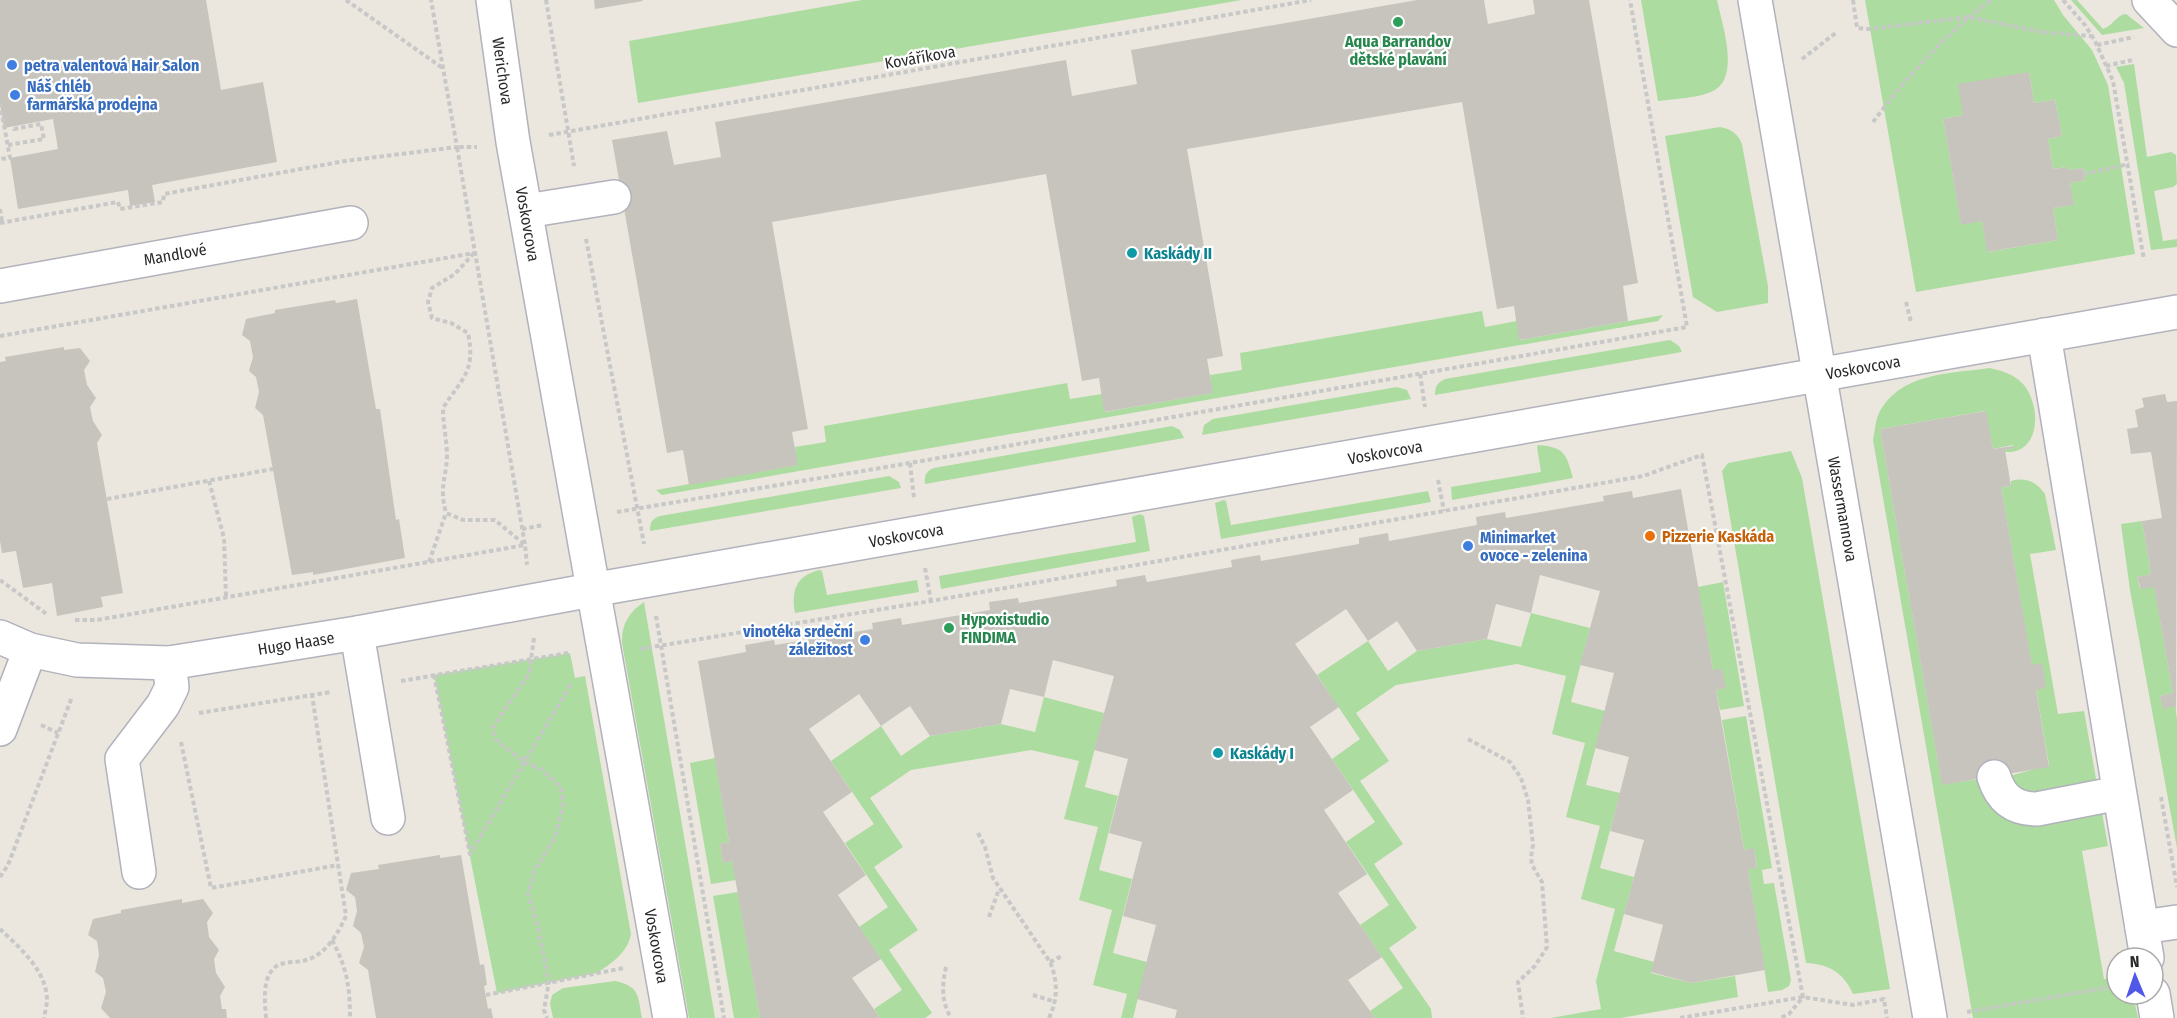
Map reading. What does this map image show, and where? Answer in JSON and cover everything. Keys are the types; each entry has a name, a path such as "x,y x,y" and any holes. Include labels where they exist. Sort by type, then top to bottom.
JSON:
{"street":[{"name":"Werichova","path":"493,0 500,144"},
{"name":"Wassermannova","path":"1755,0 1930,1018"},
{"path":"2149,0 2177,30"},
{"name":"Voskovcova","path":"500,144 526,211 670,1018"},
{"path":"526,211 614,197"},
{"name":"Mandlové","path":"0,286 351,223"},
{"name":"Voskovcova","path":"592,590 2177,312"},
{"path":"2044,335 2144,943 2177,922"},
{"name":"Hugo Haase","path":"0,637 30,650 77,660 170,663 357,633 592,590"},
{"path":"357,633 388,818"},
{"path":"0,729 30,650"},
{"path":"139,872 122,759 164,705 172,687 170,663"},
{"path":"1994,777 2001,794 2008,801 2026,809 2037,809 2119,793"}],"path":[{"path":"346,0 445,70"},
{"path":"431,0 445,70 525,546 535,642 529,674 492,727 496,740 525,762 542,770 561,787 563,806 555,837 536,869 528,893 538,927 549,982 544,1010 547,1018"},
{"path":"546,0 579,203 651,581 724,1018"},
{"name":"Kováříkova","path":"546,135 1311,0"},
{"path":"522,529 1687,327 1629,0"},
{"path":"1853,0 1857,28 1870,29 1968,17 2041,32 2091,36"},
{"path":"1874,122 1906,78 1968,17 1992,0"},
{"path":"2063,0 2091,36 2113,81 2144,260"},
{"path":"2106,66 2132,60"},
{"path":"0,103 10,158 0,159"},
{"path":"8,145 44,139 41,124 14,129 13,126"},
{"path":"0,209 1,223 118,202 120,209 163,202 164,194 345,161 500,144"},
{"path":"2084,174 2129,164"},
{"path":"0,336 474,253"},
{"path":"429,562 446,513 442,496 442,478 447,456 443,408 471,363 468,333 451,323 432,318 428,302 432,288 455,274 474,253"},
{"path":"661,646 1643,476 1702,454 1803,997"},
{"path":"107,499 273,470"},
{"path":"209,481 224,538 226,597"},
{"path":"446,513 463,520 495,520 525,546"},
{"path":"65,620 97,620 525,546"},
{"path":"0,580 55,620"},
{"path":"434,675 470,854 575,678"},
{"path":"0,877 8,865 73,694"},
{"path":"267,1018 266,983 276,966 306,960 324,951 339,932 346,916 312,695"},
{"path":"1468,739 1510,762 1521,778 1528,800 1533,845 1532,865 1542,882 1547,947 1535,966 1518,982 1523,1018"},
{"path":"978,833 985,847 988,867 999,889 1050,962 1056,983 1056,1002 1049,1018"},
{"path":"211,888 338,866"},
{"path":"989,916 999,889"},
{"path":"0,930 24,951 42,977 47,1000 44,1018"},
{"path":"332,940 350,985 350,1018"},
{"path":"1050,962 1062,956"},
{"path":"486,995 660,961"},
{"path":"946,967 942,990 943,1000 951,1018"},
{"path":"1974,1011 2105,988"},
{"path":"1033,995 1056,1002"},
{"path":"1780,1018 1789,1014 1803,997"},
{"path":"1680,1018 1803,997 1853,1005 1884,999 1887,1018"}],"green space":[{"path":"862,0 1242,0 638,103 629,41"},
{"path":"1641,0 1717,0 1728,63 1726,75 1713,91 1686,98 1658,101"},
{"path":"1865,0 2054,0 2063,15 2092,50 2108,85 2135,254 1916,292","holes":["2029,72 2034,103 2055,100 2062,136 2048,139 2053,169 2083,168 2085,180 2070,183 2073,205 2053,208 2058,240 1988,252 1982,221 1961,224 1943,119 1963,115"]},
{"path":"2071,0 2077,0 2103,29 2126,14 2144,28 2102,35"},
{"path":"2134,64 2147,157 2171,152 2176,155 2177,184 2154,191 2163,241 2177,239 2177,247 2151,250 2124,83 2116,67"},
{"path":"1720,127 1734,132 1742,144 1768,286 1768,303 1717,312 1693,297 1665,136"},
{"path":"1482,311 1485,327 1517,321 1520,340 1663,315 1658,321 662,495 656,490 797,465 795,447 826,442 824,426 1067,383 1070,399 1102,394 1105,412 1212,393 1210,375 1242,370 1240,353"},
{"path":"1670,340 1679,346 1682,352 1435,395 1437,385 1445,379"},
{"path":"1990,368 2008,373 2023,384 2029,393 2033,403 2035,426 2032,437 2026,445 2017,450 2005,452 2013,448 2013,445 1993,449 1985,411 1880,429 1942,784 2013,775 2049,765 2001,487 2011,486 2011,481 2030,481 2045,494 2056,550 2030,554 2058,714 2084,711 2108,846 2082,851 2105,979 2105,1006 2136,1006 2138,1018 1973,1018 1873,440 1879,413 1888,400 1913,382 1943,374"},
{"path":"1397,387 1407,390 1411,399 1202,435 1204,425 1213,419"},
{"path":"1172,426 1180,430 1184,438 925,484 926,474 934,468"},
{"path":"1538,445 1554,448 1563,453 1573,478 1452,500 1451,487 1541,472"},
{"path":"1791,451 1802,478 1890,989 1853,994 1845,980 1835,971 1822,965 1806,963 1722,471 1728,463"},
{"path":"889,476 899,482 901,488 650,531 652,522 660,516"},
{"path":"1428,491 1431,502 1221,539 1215,503 1226,501 1231,525"},
{"path":"1140,514 1144,516 1150,551 941,589 939,576 1136,542 1132,517"},
{"path":"2142,521 2151,574 2137,577 2140,588 2154,586 2173,693 2160,696 2163,707 2175,706 2177,719 2177,848 2130,590 2121,524"},
{"path":"820,570 827,595 917,580 919,592 795,613 794,598 797,585 805,576"},
{"path":"1723,582 1744,706 1720,710 1716,690 1725,688 1722,670 1713,670 1698,587"},
{"path":"644,602 715,1018 689,1018 622,643 627,620"},
{"path":"1531,613 1590,628 1571,702 1605,711 1586,785 1620,793 1600,868 1634,877 1614,951 1654,962 1651,973 1691,983 1735,976 1738,997 1621,1018 1551,1018 1601,1009 1596,981 1615,909 1581,899 1600,826 1566,817 1585,743 1552,734 1566,676 1517,664 1396,685 1356,713 1389,761 1360,781 1403,844 1374,864 1417,928 1389,948 1431,1009 1432,1018 1375,1018 1370,1011 1403,988 1360,925 1389,905 1346,842 1375,822 1332,759 1360,739 1317,675 1368,641 1388,671 1417,651 1487,639 1521,647"},
{"path":"570,653 575,678 585,676 631,934 623,952 597,973 497,993 434,675"},
{"path":"1044,697 1104,713 1085,787 1118,796 1099,870 1132,879 1113,953 1147,962 1133,1018 1121,1018 1127,994 1093,985 1112,910 1079,900 1098,827 1064,819 1079,761 1031,750 911,770 870,798 903,847 874,867 918,930 889,950 932,1013 925,1018 880,1018 874,1009 902,990 859,927 888,907 845,843 874,824 831,761 881,726 901,756 930,736 1001,724 1035,732"},
{"path":"1746,716 1772,868 1762,870 1764,884 1774,883 1791,980 1789,986 1782,990 1768,992 1748,869 1757,867 1754,849 1744,850 1722,720"},
{"path":"715,758 729,842 720,844 723,863 732,861 736,880 711,884 690,763"},
{"path":"738,892 760,1018 734,1018 713,896"},
{"path":"615,981 633,989 638,998 642,1018 553,1018 550,1004 552,995 563,988"}],"building":[{"path":"0,0 206,0 221,90 263,82 277,162 152,185 155,202 130,206 128,190 18,209 10,158 58,149 53,119 4,128 0,103"},
{"path":"594,0 642,0 643,1 595,9"},
{"name":"Kaskády II","path":"1417,0 1484,0 1488,24 1535,14 1533,0 1589,0 1638,283 1623,286 1628,321 1519,340 1514,306 1497,309 1462,102 1187,149 1223,356 1207,359 1213,393 1104,412 1099,378 1082,381 1046,174 772,222 808,429 792,432 798,465 689,485 683,450 667,453 612,140 667,131 674,165 721,157 715,122 1066,60 1072,96 1137,84 1131,50"},
{"path":"2029,72 2034,103 2055,100 2062,136 2048,139 2053,169 2083,168 2085,180 2070,183 2074,205 2053,208 2058,240 1987,252 1982,221 1961,225 1943,119 1963,115 1958,84"},
{"path":"357,299 376,409 380,409 396,520 399,519 405,558 313,575 313,572 292,575 263,415 255,408 259,392 256,377 249,371 253,357 250,341 242,335 246,319 275,313 275,310 335,300 336,303"},
{"path":"64,347 64,350 80,348 90,361 84,370 87,385 96,398 90,407 93,421 102,435 97,443 123,593 101,597 103,607 57,616 52,583 23,588 16,551 2,553 0,541 0,362 6,361 5,357"},
{"path":"2165,394 2167,402 2177,401 2176,713 2175,706 2163,709 2160,696 2173,693 2154,587 2141,589 2137,577 2151,574 2142,521 2162,518 2151,452 2131,454 2127,429 2138,427 2135,410 2144,407 2142,398"},
{"path":"1986,411 1993,449 2013,446 2014,448 2005,450 2011,486 2001,487 2032,665 2042,663 2046,688 2036,690 2049,767 1942,785 1880,429"},
{"name":"Kaskády I","path":"1681,489 1713,670 1722,669 1726,688 1716,690 1744,850 1754,848 1757,868 1748,869 1765,970 1691,983 1651,972 1663,925 1624,914 1644,840 1610,831 1629,757 1595,748 1614,673 1580,665 1600,591 1540,575 1531,613 1496,604 1487,639 1417,651 1397,621 1368,641 1346,609 1295,644 1339,707 1310,727 1353,790 1324,810 1367,874 1338,893 1382,957 1348,980 1375,1018 1175,1018 1177,1010 1137,999 1156,925 1123,916 1142,842 1109,833 1128,759 1094,750 1114,676 1053,660 1044,697 1010,689 1001,724 930,736 910,706 881,726 859,694 809,729 852,792 823,812 866,875 838,895 881,959 852,978 880,1018 760,1018 732,861 723,863 720,844 729,842 698,661 746,652 745,645 774,640 775,645 873,629 872,623 901,618 902,625 990,610 989,602 1018,598 1019,603 1117,586 1116,580 1145,575 1147,582 1232,567 1231,560 1260,555 1261,561 1359,544 1359,538 1388,533 1389,541 1477,525 1476,517 1505,512 1506,518 1604,501 1603,496 1632,491 1633,498"},
{"path":"440,855 440,858 461,855 480,965 484,964 487,985 484,986 488,1009 491,1008 493,1018 376,1018 368,970 359,963 364,947 361,933 353,926 357,911 355,897 346,890 351,873 379,869 378,865"},
{"path":"182,899 182,903 203,899 213,913 207,922 209,937 219,950 214,959 216,973 225,987 220,996 222,1009 226,1009 227,1018 110,1018 101,1008 106,992 103,978 95,972 99,955 97,941 88,935 93,919 121,913 121,910"}],"place":[{"name":"Aqua Barrandov dětské plavání","path":"1398,22"},
{"name":"petra valentová Hair Salon","path":"12,65"},
{"name":"Náš chléb farmářská prodejna","path":"15,95"},
{"name":"Kaskády II","path":"1132,253"},
{"name":"Pizzerie Kaskáda","path":"1650,536"},
{"name":"Minimarket ovoce - zelenina","path":"1468,546"},
{"name":"Hypoxistudio FINDIMA","path":"949,628"},
{"name":"vinotéka srdeční záležitost","path":"865,640"},
{"name":"Kaskády I","path":"1218,753"}]}
